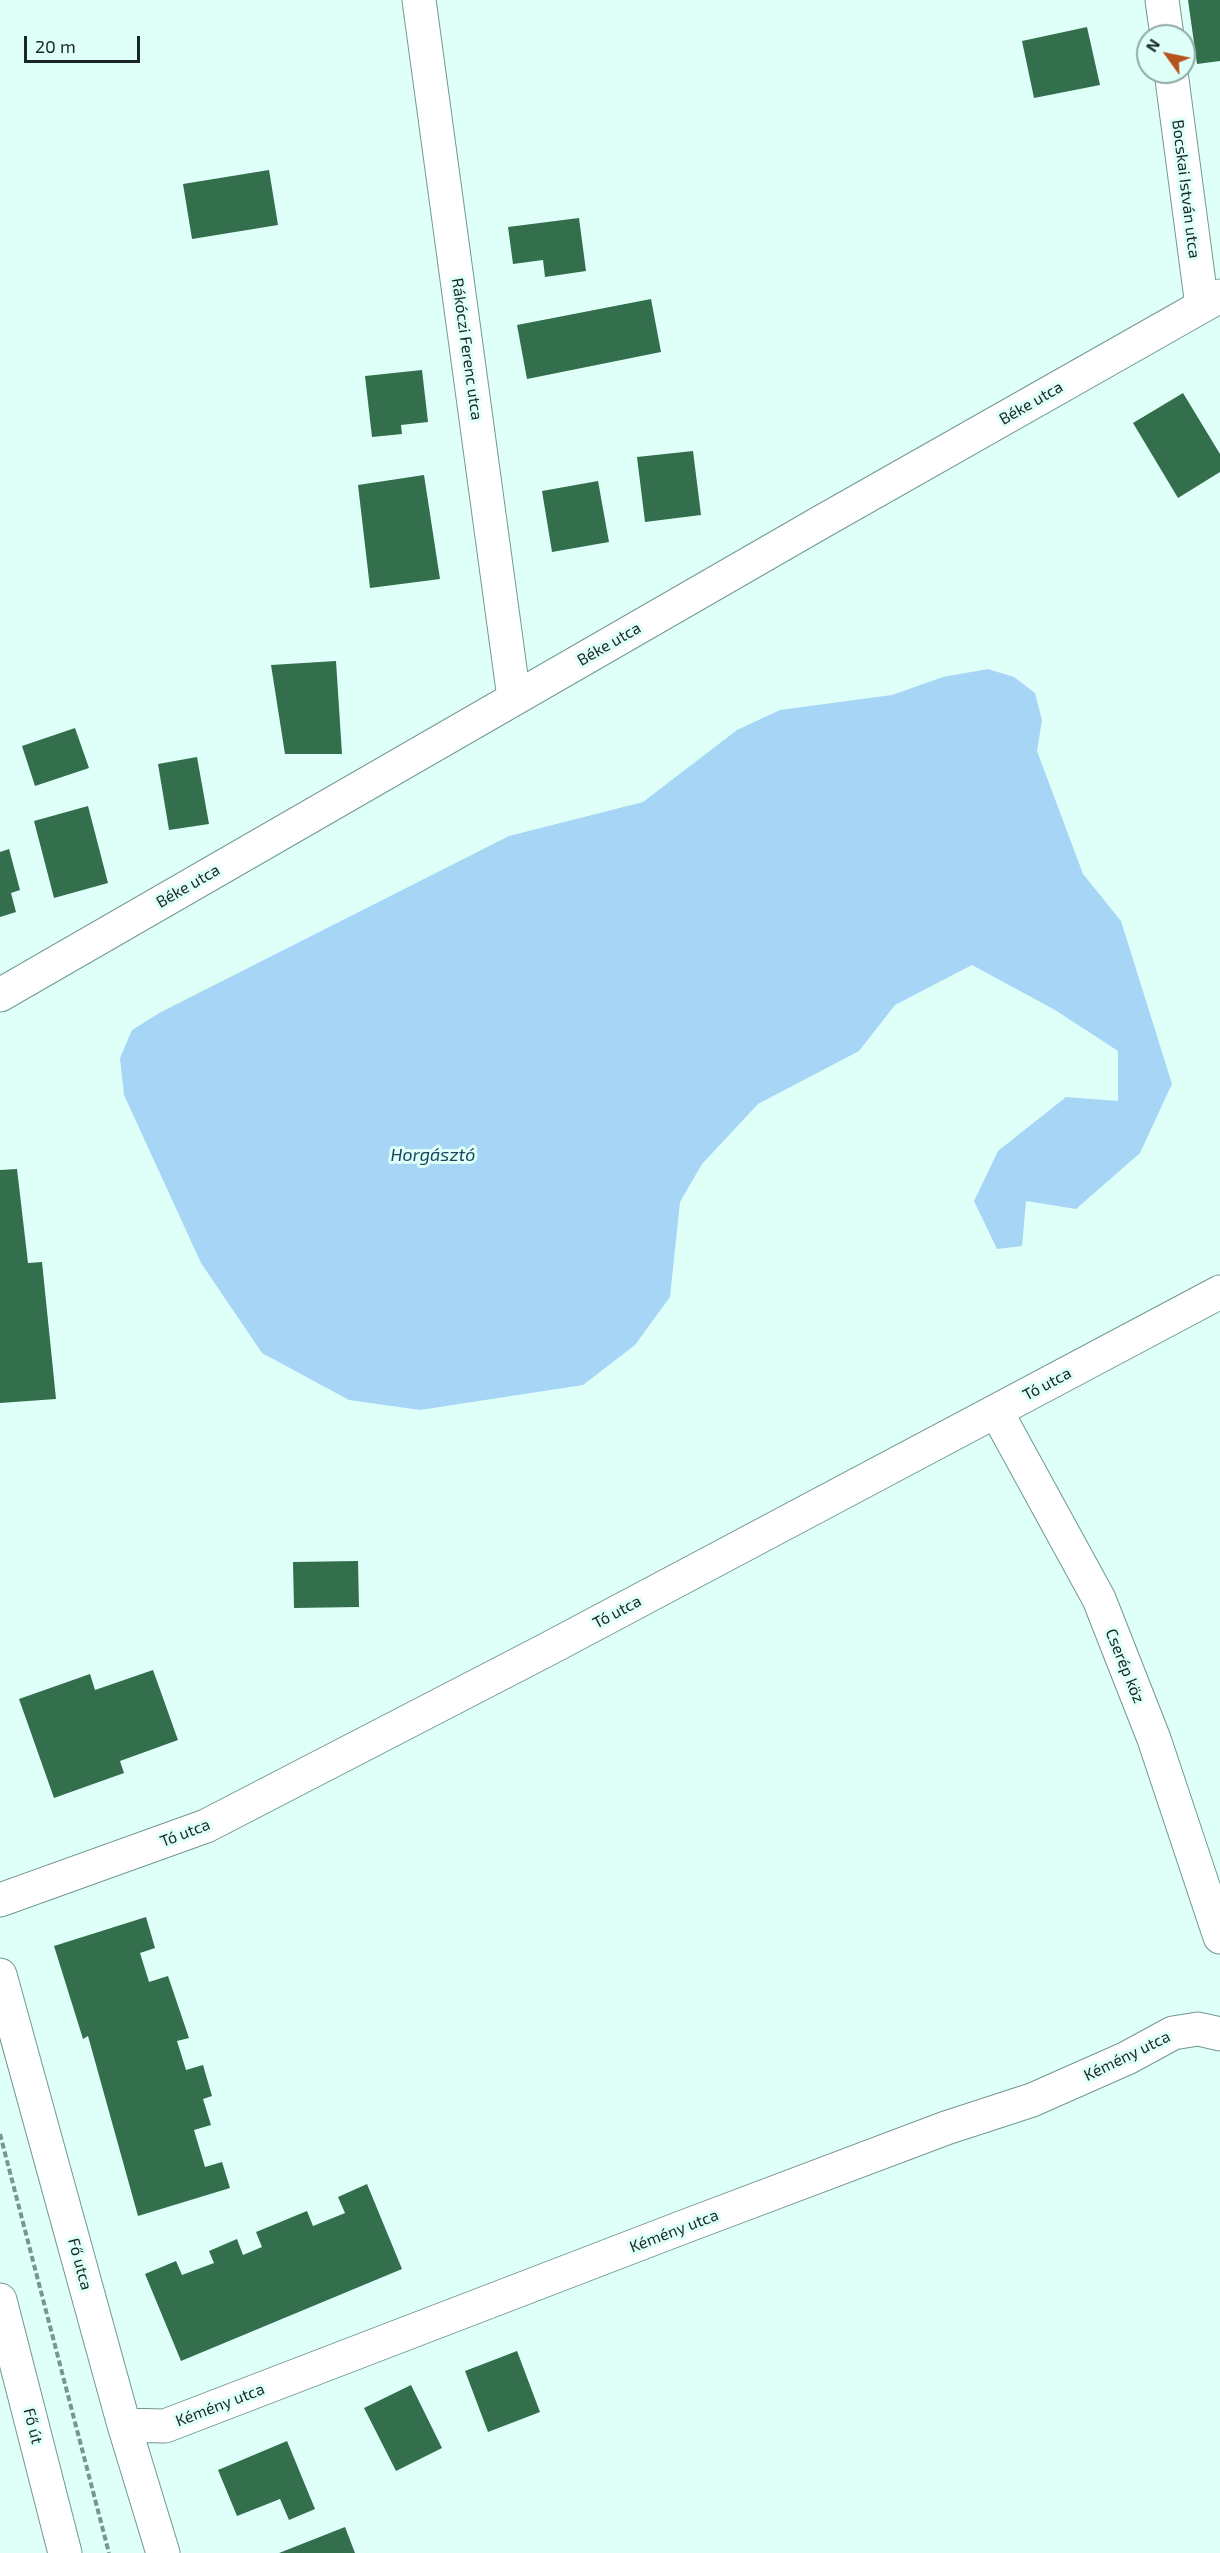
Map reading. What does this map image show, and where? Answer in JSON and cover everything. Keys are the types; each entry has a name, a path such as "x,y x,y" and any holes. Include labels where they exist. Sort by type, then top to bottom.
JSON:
{"street":[{"name":"Rákóczi Ferenc utca","path":"419,0 514,698"},
{"path":"1162,0 1165,24"},
{"name":"Bocskai István utca","path":"1173,84 1211,301"},
{"name":"Béke utca","path":"0,994 1211,301"},
{"name":"Tó utca","path":"0,1900 206,1826 558,1644 1220,1292"},
{"name":"Cserép köz","path":"996,1411 1004,1421 1099,1599 1155,1739 1220,1937"},
{"name":"Fő utca","path":"0,1975 124,2425 163,2553"},
{"name":"Kémény utca","path":"124,2425 165,2426 946,2128 1032,2100 1127,2058 1173,2033 1198,2029 1220,2034"},
{"name":"Fő út","path":"0,2300 65,2553"}],"path":[{"path":"0,2134 109,2553"}],"water":[{"name":"Horgásztó","path":"988,669 1014,677 1035,693 1042,720 1037,751 1083,874 1121,921 1172,1084 1140,1153 1076,1209 1026,1201 1022,1246 997,1249 974,1201 998,1151 1066,1097 1118,1101 1118,1051 1055,1010 972,965 895,1005 859,1051 758,1104 702,1164 680,1202 670,1297 635,1345 583,1385 420,1410 349,1400 262,1353 201,1263 124,1095 120,1058 132,1030 161,1012 509,836 643,802 737,730 780,710 892,695 943,677"}],"building":[{"path":"1188,0 1220,0 1220,61 1197,64 1196,24 1191,24"},
{"path":"1087,27 1100,85 1034,98 1022,41"},
{"path":"269,170 278,225 192,239 183,184"},
{"path":"579,218 586,271 545,277 543,260 513,264 508,227"},
{"path":"651,299 661,352 527,379 517,325"},
{"path":"422,370 428,422 401,425 402,434 372,437 365,376"},
{"path":"1183,393 1220,454 1220,472 1178,498 1133,423"},
{"path":"693,451 701,515 645,522 637,457"},
{"path":"424,475 440,579 370,588 358,485"},
{"path":"598,481 609,542 552,552 542,491"},
{"path":"336,661 342,754 285,754 271,665"},
{"path":"75,728 89,768 35,786 22,746"},
{"path":"197,757 209,824 169,830 158,764"},
{"path":"88,806 108,883 54,898 34,821"},
{"path":"9,849 20,890 11,893 16,912 0,917 0,852"},
{"path":"17,1169 28,1263 42,1262 56,1399 0,1403 0,1170"},
{"path":"358,1561 359,1607 294,1608 293,1562"},
{"path":"153,1670 178,1740 120,1761 124,1773 54,1798 19,1699 90,1674 95,1690"},
{"path":"146,1917 155,1948 140,1953 149,1982 168,1976 189,2038 177,2041 186,2070 203,2065 212,2096 203,2099 211,2125 194,2130 205,2167 222,2162 230,2188 138,2216 88,2036 83,2039 54,1946"},
{"path":"367,2184 402,2269 181,2361 145,2274 176,2261 182,2275 214,2263 209,2251 237,2239 243,2255 262,2247 256,2232 307,2211 313,2226 345,2213 338,2197"},
{"path":"517,2351 540,2412 488,2432 465,2371"},
{"path":"411,2385 442,2448 396,2471 364,2408"},
{"path":"287,2441 315,2509 289,2520 280,2499 237,2516 218,2470"},
{"path":"345,2527 355,2553 279,2553"}]}
